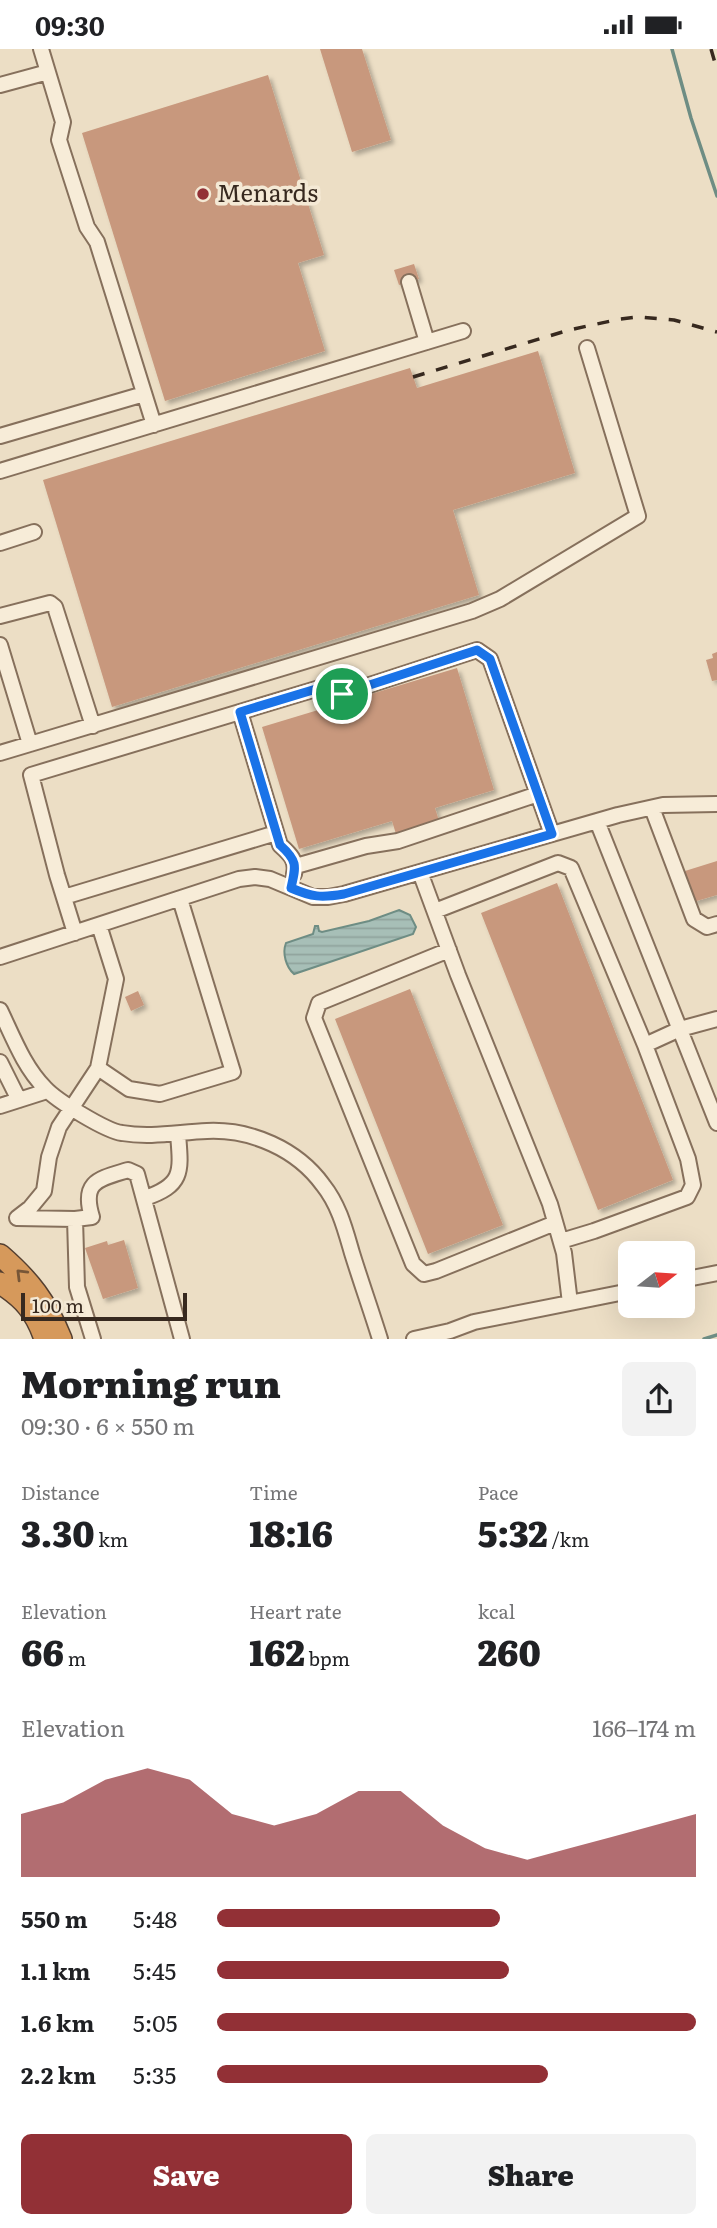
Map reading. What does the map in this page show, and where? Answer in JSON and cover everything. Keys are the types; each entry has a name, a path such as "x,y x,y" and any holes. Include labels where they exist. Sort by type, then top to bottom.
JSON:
{"highway":[{"path":"0,1255 22,1274 38,1293 61,1339"},
{"path":"0,1283 25,1313 34,1339"},
{"path":"0,1283 29,1305 37,1317 45,1339"}],"street":[{"path":"41,49 63,122 59,139 62,149 87,227 97,242 154,425"},
{"path":"0,85 48,72"},
{"path":"409,282 427,342"},
{"path":"0,471 463,331"},
{"path":"0,753 472,611 500,599 638,516 587,348"},
{"path":"0,436 144,394"},
{"path":"0,543 34,532"},
{"path":"0,617 50,603 55,607 93,726"},
{"path":"0,645 30,744"},
{"path":"75,933 31,775 326,686 342,694 477,650 490,659 552,834"},
{"path":"240,712 280,845 292,855 296,866 291,888"},
{"path":"296,866 366,846 398,841 538,794"},
{"path":"0,957 239,879 270,879 313,897 328,897 663,805 717,804"},
{"path":"652,808 694,919 707,927 717,924"},
{"path":"597,821 717,1123"},
{"path":"64,897 276,833"},
{"path":"435,911 558,863 570,868 645,1045 688,1159 693,1185 687,1197 561,1241"},
{"path":"420,872 550,1204 564,1253 570,1303"},
{"path":"98,1068 129,1089 160,1094 233,1072 180,899"},
{"path":"99,925 116,979 98,1068 59,1127 53,1142 44,1191 17,1218 92,1217 88,1203 89,1189 98,1179 128,1170 137,1174 182,1339"},
{"path":"449,950 319,1003 314,1018 413,1263 424,1273 436,1271 555,1223"},
{"path":"0,1010 26,1064 47,1091 70,1108 118,1133 144,1135 209,1131 257,1137 305,1166 323,1184 338,1210 380,1339"},
{"path":"645,1045 680,1029 717,1019"},
{"path":"0,1062 19,1100"},
{"path":"0,1106 47,1091"},
{"path":"145,1198 169,1188 175,1179 180,1164 178,1134"},
{"path":"75,1219 77,1287 93,1339"},
{"path":"695,1277 717,1273"},
{"path":"414,1339 450,1331 474,1322 618,1293"}],"water":[{"path":"399,910 410,915 416,927 413,934 294,974 289,968 285,955 286,943 313,934 315,926 322,932 369,921"}],"building":[{"path":"320,49 362,49 391,140 352,152"},
{"name":"Menards","path":"268,75 324,255 298,263 325,351 165,401 82,133"},
{"path":"414,264 419,279 399,285 394,270"},
{"path":"538,351 575,473 453,510 479,595 112,707 43,480 410,368 417,388"},
{"path":"717,652 717,680 712,681 706,660 713,658 712,654"},
{"path":"457,668 494,790 435,808 439,821 396,834 392,821 299,849 262,727"},
{"path":"717,861 717,895 693,902 685,871"},
{"path":"557,883 673,1180 598,1210 481,913"},
{"path":"410,989 503,1225 428,1254 335,1019"},
{"path":"138,991 144,1005 131,1011 125,997"},
{"path":"124,1240 138,1288 103,1299 85,1248 107,1241 108,1245"}],"waterway":[{"path":"672,49 717,196"},
{"path":"704,1339 717,1335"}],"railway":[{"path":"711,49 717,70"},
{"path":"413,377 569,330 620,319 638,317 674,320 717,332"}],"place":[{"name":"Menards","path":"203,194"}],"route":[{"path":"477,650 490,659 552,834 344,894 313,897 291,888 296,866 292,855 280,845 240,712 326,686 342,694 477,650"}]}
